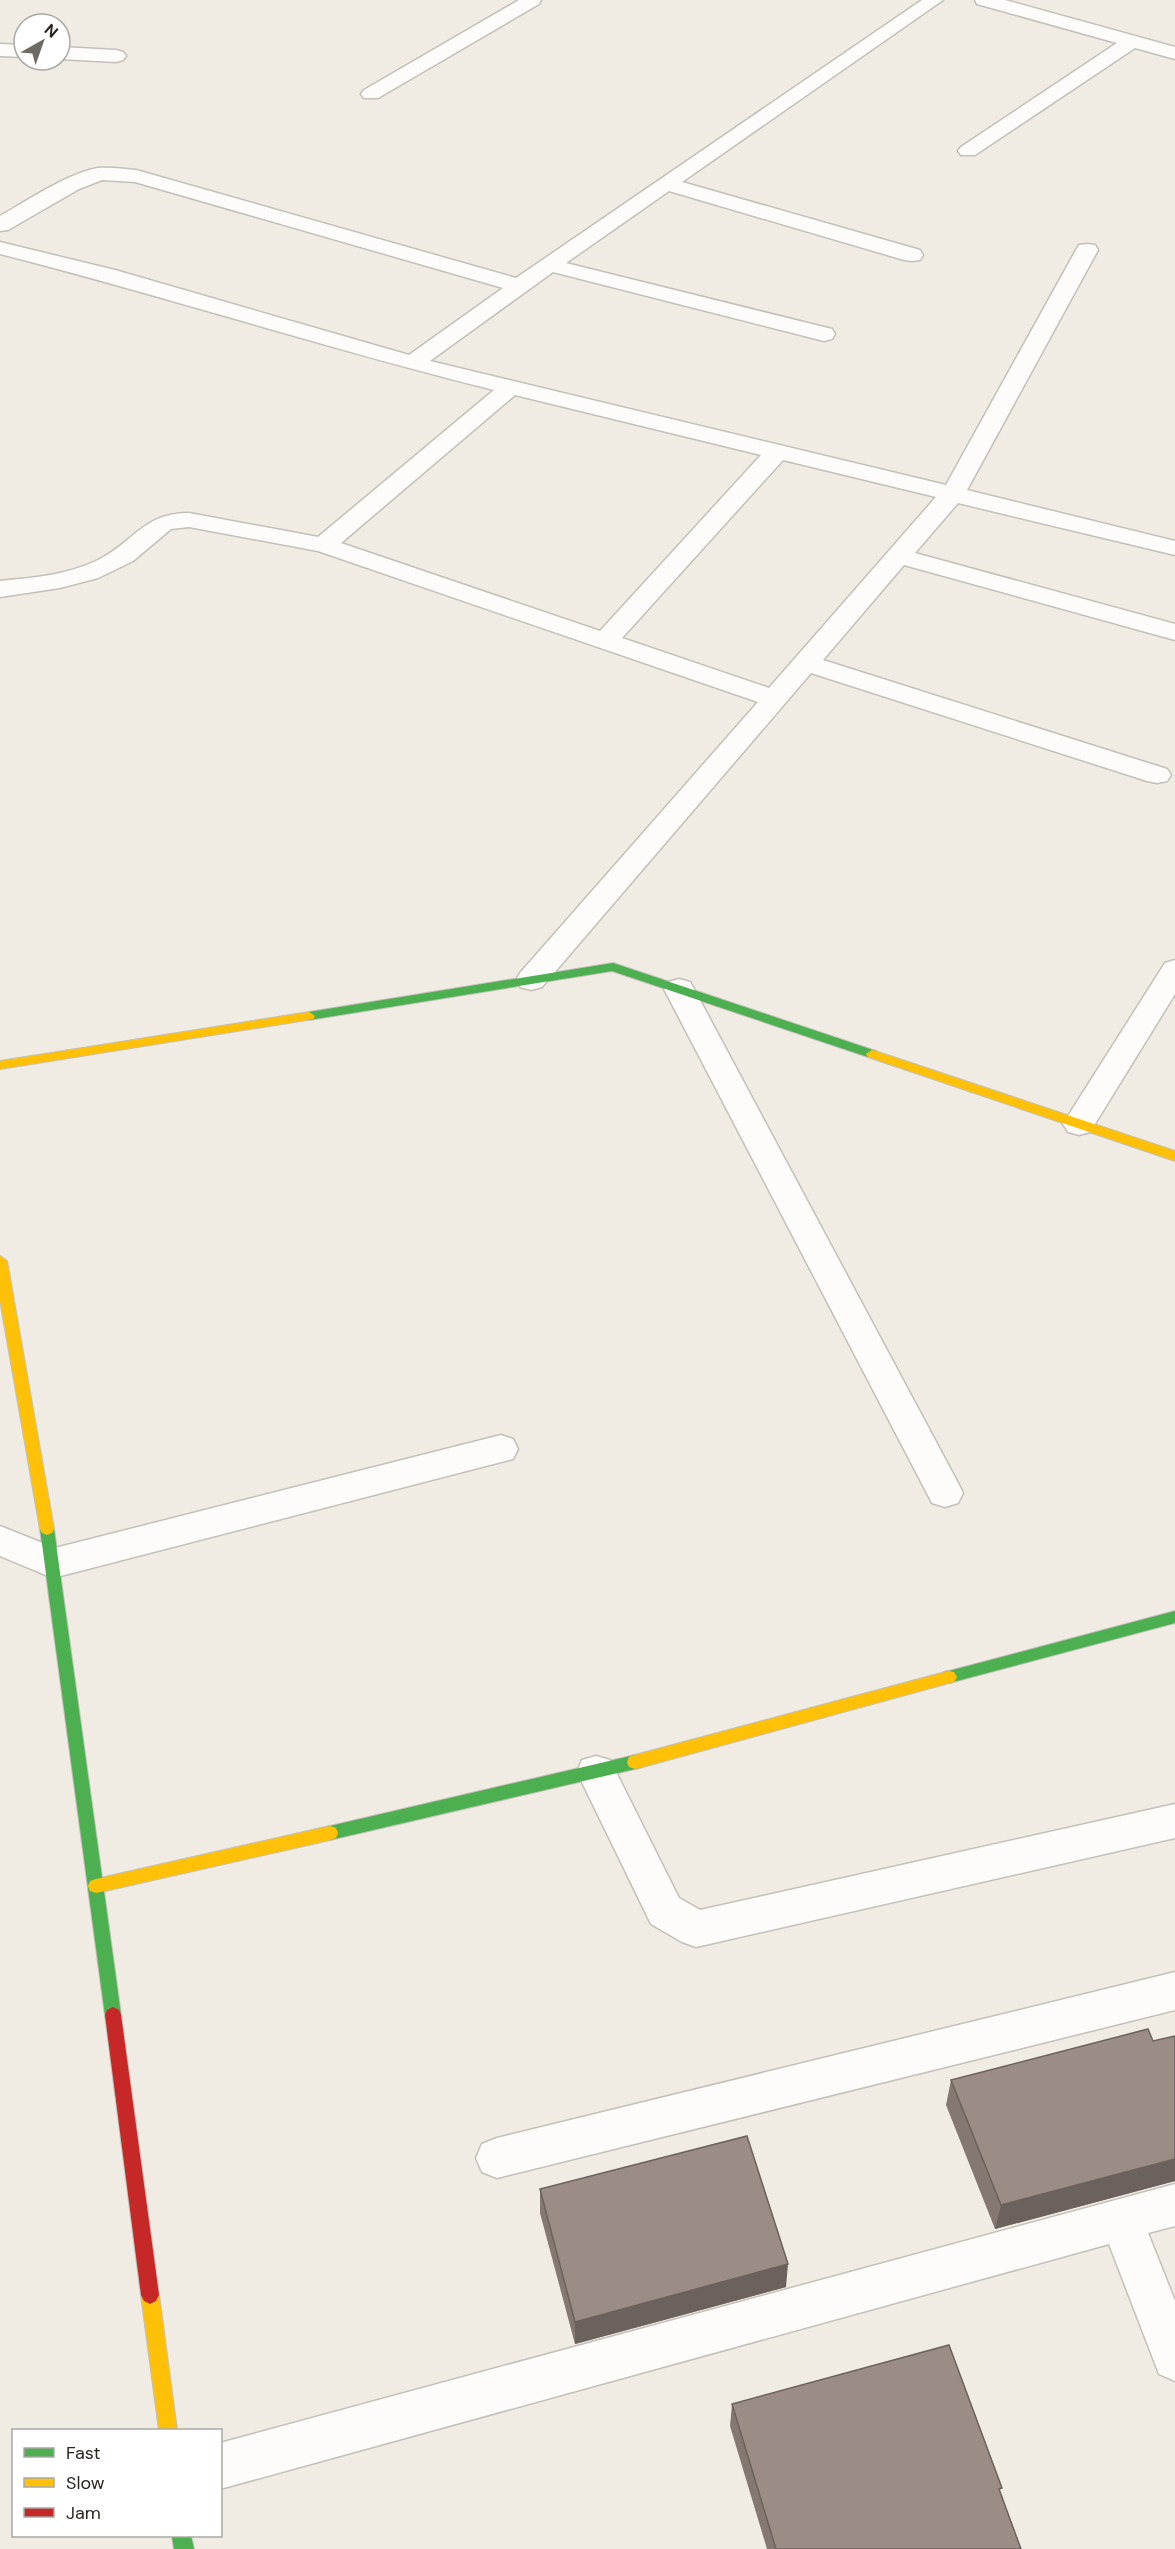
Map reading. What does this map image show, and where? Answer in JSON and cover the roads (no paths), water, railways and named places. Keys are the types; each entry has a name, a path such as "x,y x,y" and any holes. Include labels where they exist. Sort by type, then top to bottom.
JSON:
{"street":[{"path":"371,94 532,0"},
{"path":"412,363 666,184 934,0"},
{"path":"984,0 1175,53"},
{"path":"968,151 1132,42"},
{"path":"72,54 116,56"},
{"path":"0,225 72,185 99,174 136,176 520,286"},
{"path":"666,184 912,255"},
{"path":"0,248 107,275 412,363 954,492 1175,548"},
{"path":"531,980 954,492 1087,249"},
{"path":"550,265 824,334"},
{"path":"322,545 511,387"},
{"path":"605,641 778,451"},
{"path":"0,589 63,581 93,571 119,559 152,532 170,521 189,520 322,545 775,699"},
{"path":"899,556 1175,632"},
{"path":"805,663 1157,775"},
{"path":"0,1065 613,967 1175,1156"},
{"path":"1079,1124 1175,970"},
{"path":"679,989 945,1493"},
{"path":"0,1261 53,1563 168,2429"},
{"path":"0,1540 53,1563 501,1449"},
{"path":"96,1886 596,1772 1175,1617"},
{"path":"596,1772 665,1911 696,1929 1175,1821"},
{"path":"497,2158 1175,1991"},
{"path":"222,2465 1175,2205"},
{"path":"1121,2220 1175,2358"}]}
